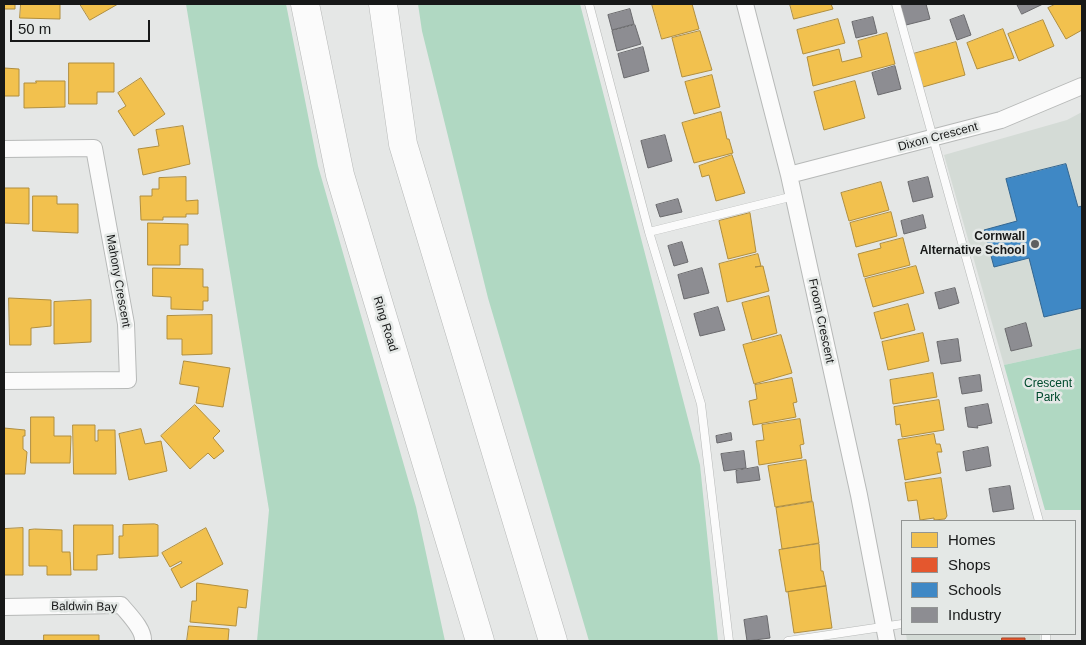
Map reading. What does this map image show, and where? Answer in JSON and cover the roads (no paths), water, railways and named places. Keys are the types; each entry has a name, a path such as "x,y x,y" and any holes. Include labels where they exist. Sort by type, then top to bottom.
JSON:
{"highway":[{"name":"Ring Road","path":"305,4 340,175 480,641"},
{"path":"383,4 403,144 552,639"},
{"path":"463,586 472,641"}],"street":[{"name":"Froom Crescent","path":"745,4 794,196 857,486 886,633"},
{"name":"Dixon Crescent","path":"789,175 1001,120 1082,86"},
{"name":"Mahony Crescent","path":"4,149 94,148 126,324 128,380 4,381"},
{"name":"Baldwin Bay","path":"4,607 121,606 133,620 144,638 143,641"}],"lane":[{"path":"589,4 649,232 702,404 730,641"},
{"path":"896,4 1039,520"},
{"path":"649,232 794,196"},
{"path":"788,641 886,633 901,625"}],"place":[{"name":"Cornwall Alternative School","path":"1035,244"}],"park label":[{"name":"Crescent Park","path":"1048,391"}]}
